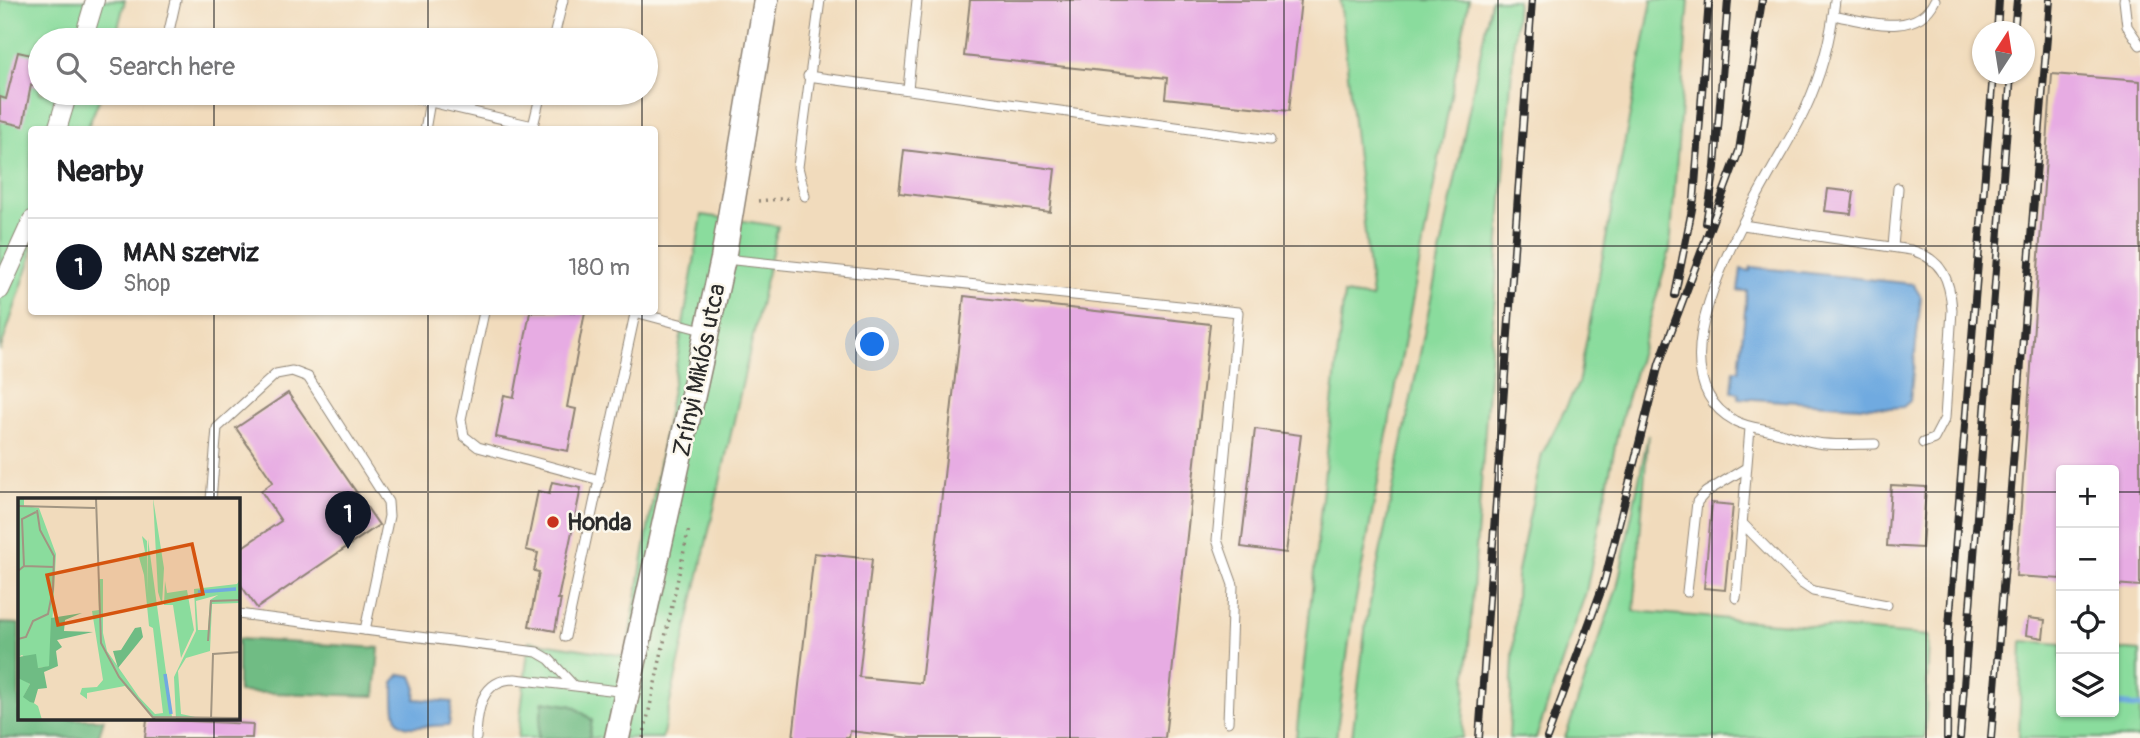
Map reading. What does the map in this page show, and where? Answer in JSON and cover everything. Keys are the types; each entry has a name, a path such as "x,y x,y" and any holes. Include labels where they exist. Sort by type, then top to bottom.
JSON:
{"main road":[{"name":"Zrínyi Miklós utca","path":"617,738 723,258 766,0"}],"street":[{"path":"87,28 95,0"},
{"path":"58,126 64,105"},
{"path":"0,290 28,229"}],"lane":[{"path":"170,28 176,0"},
{"path":"556,28 563,0"},
{"path":"805,196 798,167 820,0"},
{"path":"908,89 917,0"},
{"path":"1835,0 1816,84 1716,279 1707,307 1699,359 1700,375 1711,400 1734,420 1750,428 1818,443 1875,444"},
{"path":"1833,15 1881,25 1898,24 1922,16 1935,0"},
{"path":"2124,0 2125,19 2140,45"},
{"path":"808,76 1270,140"},
{"path":"426,126 429,105"},
{"path":"446,105 533,126 538,105"},
{"path":"1893,247 1898,188"},
{"path":"1743,225 1893,247 1925,253 1935,260 1942,269 1951,293 1945,418 1934,439 1923,443"},
{"path":"723,258 1238,312 1217,540 1233,585 1228,722"},
{"path":"483,315 461,419 464,436 478,447 600,480"},
{"path":"565,637 635,315"},
{"path":"643,315 708,332"},
{"path":"211,498 217,428 276,374 292,372 308,377 388,502 389,516 365,630"},
{"path":"1736,598 1750,428"},
{"path":"1687,592 1697,502 1706,492 1746,468"},
{"path":"1742,523 1801,583 1813,591 1887,605"},
{"path":"240,614 537,652 549,659 573,685"},
{"path":"476,738 481,704 493,684 514,679 628,692"}],"path":[{"path":"758,201 805,196"}],"green space":[{"path":"0,0 125,0 118,28 28,28 28,105 97,105 88,126 28,126 28,267 0,351"},
{"path":"1340,0 1469,0 1352,620 1336,738 1296,738 1344,294 1372,298"},
{"path":"1491,0 1517,0 1462,738 1352,738 1366,623"},
{"path":"1652,0 1689,0 1670,249 1618,431 1586,592 1536,738 1509,738 1517,576 1542,454 1578,384"},
{"path":"702,215 778,226 662,738 589,738 592,720 573,706 543,701 538,738 518,738 529,641 626,656"},
{"path":"1648,435 1634,611 1929,636 1925,738 1565,738 1617,588"},
{"path":"0,623 18,624 18,720 104,720 98,738 0,738"},
{"path":"240,639 379,648 375,696 240,692"},
{"path":"2022,641 2056,644 2056,717 2119,717 2119,649 2140,651 2140,738 2019,738"},
{"path":"543,701 573,706 592,720 589,738 538,738"}],"water":[{"path":"1751,267 1913,284 1921,297 1910,401 1903,407 1890,408 1738,398 1739,393 1732,392 1734,370 1739,370 1747,291 1738,291 1741,269 1750,271"},
{"path":"400,674 412,676 416,686 415,699 452,702 449,725 402,725 395,712 394,699 394,681"}],"building":[{"path":"970,0 1301,0 1289,111 1165,98 1167,78 964,56"},
{"path":"18,52 28,54 28,100 23,126 0,121 0,97 6,99"},
{"path":"2052,74 2140,81 2140,586 2119,584 2119,465 2056,465 2056,579 2016,576"},
{"path":"904,150 1055,169 1050,212 899,193"},
{"path":"1828,189 1854,192 1851,214 1825,211"},
{"path":"964,296 1210,324 1165,738 911,738 850,731 849,738 793,738 814,553 872,559 859,677 921,683"},
{"path":"529,315 584,315 567,407 576,409 568,451 496,437 504,395 514,397"},
{"path":"288,393 379,525 257,608 240,584 240,549 281,521 261,491 273,482 236,428"},
{"path":"1255,429 1301,435 1286,553 1241,547"},
{"name":"Honda","path":"552,482 581,488 558,599 561,599 555,631 529,626 539,572 534,571 538,553 526,550 538,491 549,494"},
{"path":"1891,485 1926,487 1922,548 1887,546"},
{"path":"1712,503 1733,505 1725,590 1704,588"},
{"path":"2028,618 2045,620 2043,638 2026,635"},
{"path":"147,720 253,724 252,738 145,738"}],"waterway":[{"path":"2119,705 2140,707"}],"railway":[{"path":"1479,738 1532,0"},
{"path":"1675,295 1694,199 1709,0"},
{"path":"1706,223 1715,167 1728,0"},
{"path":"1547,738 1604,583 1659,364 1739,151 1762,0"},
{"path":"1998,21 1999,0"},
{"path":"2015,21 2017,0"},
{"path":"1991,738 2050,0"},
{"path":"1947,738 1948,639 1992,84"},
{"path":"1960,738 2010,84"}],"place":[{"name":"Honda","path":"553,522"},
{"name":"MAN szerviz","path":"348,549"}]}
